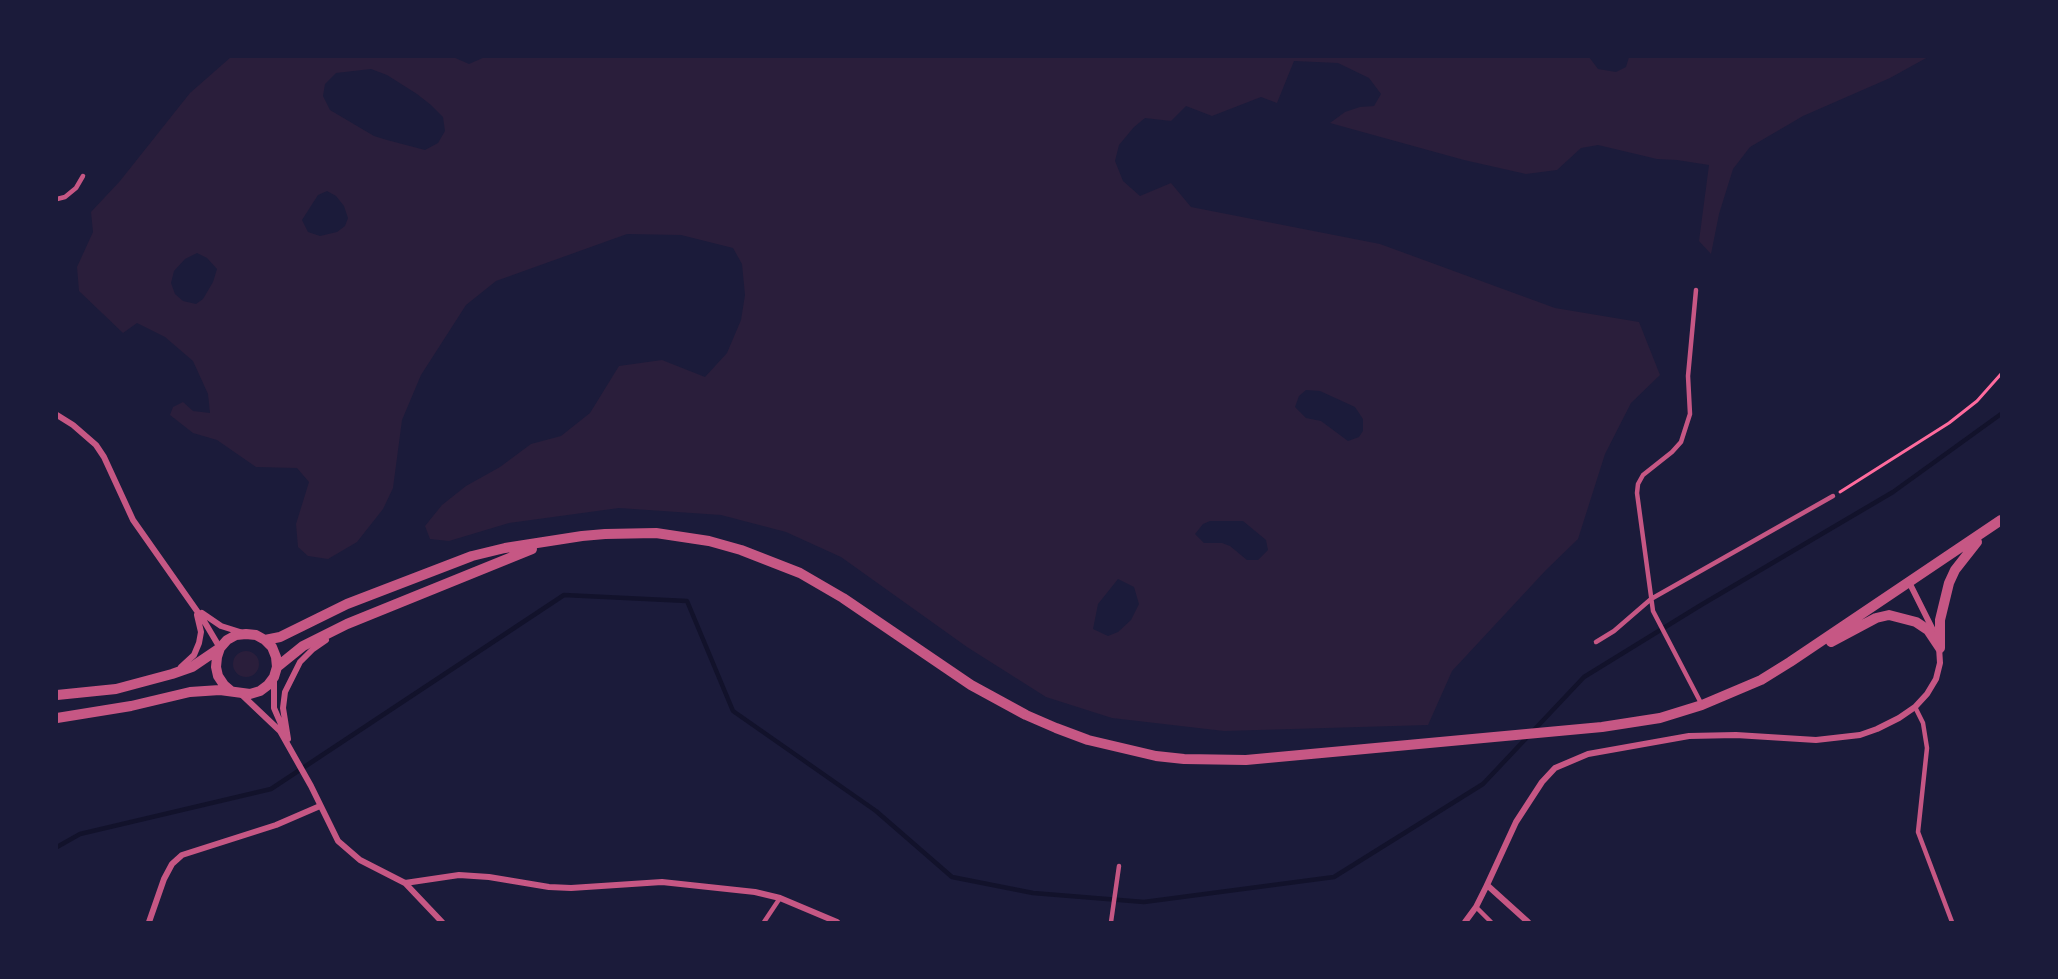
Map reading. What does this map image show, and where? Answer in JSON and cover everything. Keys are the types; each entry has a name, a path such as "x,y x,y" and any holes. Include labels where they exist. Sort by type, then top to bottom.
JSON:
{"street":[{"path":"57,415 73,425 96,445 104,457 133,520 193,604 220,648"},
{"path":"265,640 280,637 347,604 472,556 505,548 605,534 656,533 710,542 800,573 843,598 998,701 1088,740 1156,756 1246,760 1602,727 1660,718 1702,705 1761,680 2001,520"},
{"path":"1465,922 1476,907 1516,822 1542,782 1555,768 1572,759 1588,754 1711,734 1816,740 1840,738 1877,729 1915,707 1927,694 1936,679 1940,663 1940,620 1949,583 1960,562 1986,531"},
{"path":"57,718 121,708 190,692 250,694 260,691 268,685 275,672 303,646 347,624 552,542"},
{"path":"1909,581 1927,614 1940,648"},
{"path":"193,604 221,626 246,634"},
{"path":"172,674 194,655 199,643 200,621 193,604"},
{"path":"1790,662 1876,618 1889,615 1916,622 1928,630 1940,648"},
{"path":"290,746 283,708 285,692 291,678 300,662 313,648 347,624"},
{"path":"57,695 116,689 192,668 236,635 256,635 265,640 272,647 276,657 274,708 290,746 338,841 360,861 405,883 442,922"},
{"path":"220,648 216,657 216,667 218,676 224,685 269,719 290,746"},
{"path":"149,922 171,864 182,855 276,825 320,806"},
{"path":"405,883 459,875 571,888 662,882 755,892 780,898 837,922"},
{"path":"1487,885 1528,922"}],"lane":[{"path":"57,199 76,188 83,176"},
{"path":"1696,290 1688,376 1690,400 1688,421 1681,442 1643,475 1638,484 1637,493 1653,611 1702,705"},
{"path":"1596,642 1614,631 1652,599 1833,496"},
{"path":"1915,707 1923,723 1927,748 1918,832 1952,922"},
{"path":"1111,922 1119,866"},
{"path":"764,922 780,898"},
{"path":"1476,907 1491,922"}],"path":[{"path":"1833,496 1949,423 1977,401 2001,374"}],"shaded area":[{"path":"231,57 453,57 469,64 485,57 1589,57 1598,69 1616,72 1626,67 1629,57 1928,57 1890,78 1803,116 1750,147 1733,169 1719,214 1711,254 1699,241 1709,165 1657,159 1598,145 1581,148 1557,170 1526,174 1464,160 1330,123 1345,112 1360,107 1374,106 1381,94 1369,78 1338,63 1294,61 1277,103 1261,97 1212,116 1186,106 1171,121 1145,118 1134,127 1119,145 1115,161 1123,181 1140,196 1171,183 1191,207 1380,244 1555,308 1639,322 1660,375 1631,403 1605,454 1578,539 1452,671 1428,725 1224,731 1112,718 1046,697 967,647 841,557 786,532 721,515 619,508 509,523 449,541 430,539 425,526 442,505 466,486 500,467 531,444 561,436 590,413 619,366 662,360 705,377 727,353 741,320 745,295 742,264 733,248 681,235 627,234 496,281 466,305 421,375 402,420 393,488 383,509 357,542 328,559 308,556 298,547 296,524 309,482 297,468 256,467 217,440 193,433 170,415 173,407 183,402 193,411 210,413 208,394 193,361 165,337 137,323 123,333 79,291 77,267 93,232 91,212 120,181 190,93","holes":["371,69 387,75 417,94 443,117 445,131 438,143 425,150 387,140 374,136 330,110 323,96 325,84 336,73","327,191 336,196 344,206 348,218 345,226 337,232 320,236 308,232 302,220 318,195","197,253 207,258 217,269 213,282 203,299 196,304 183,301 175,294 171,283 174,271 185,259","1306,390 1320,391 1355,407 1363,419 1363,431 1359,437 1348,441 1321,421 1306,418 1295,407 1299,396","1210,521 1243,521 1266,540 1268,550 1258,560 1247,560 1230,546 1222,543 1204,543 1195,534 1203,524","1118,579 1134,587 1139,604 1131,620 1118,632 1108,636 1093,629 1098,604"]},
{"path":"246,651 255,655 259,664 255,673 246,677 237,673 233,664 237,655"}],"waterway":[{"path":"57,847 80,834 271,789 564,595 687,601 733,711 876,811 952,877 1033,893 1144,902 1334,877 1483,784 1584,677 1893,492 2001,414"}]}
